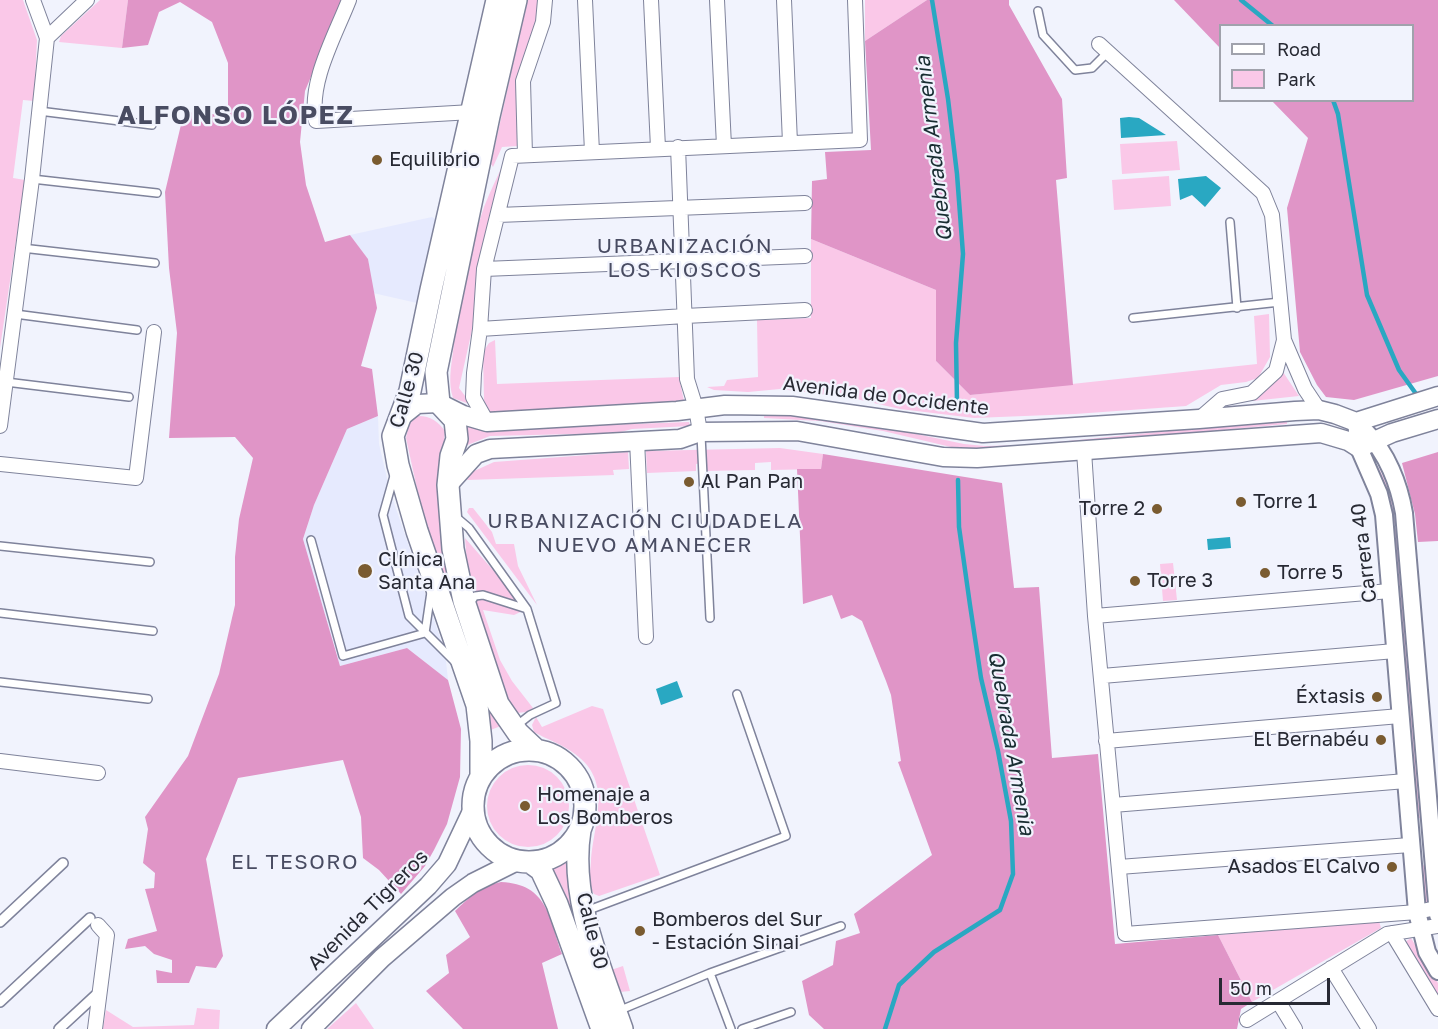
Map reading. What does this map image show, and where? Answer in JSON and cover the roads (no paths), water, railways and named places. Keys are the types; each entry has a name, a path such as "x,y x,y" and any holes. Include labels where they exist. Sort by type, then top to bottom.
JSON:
{"main road":[{"name":"Calle 30","path":"481,776 481,741 477,705 433,580 398,465 393,436 410,391 497,0"},
{"name":"Calle 30","path":"516,0 436,372 439,403 455,420 458,439 451,456 448,485 449,511 453,549 466,607 498,704 514,728 535,749"},
{"path":"1356,422 1438,396"},
{"path":"402,416 417,404 439,403"},
{"name":"Avenida de Occidente","path":"439,403 463,415 487,422 677,411 754,404 792,406 983,433 1295,411 1319,411 1356,422"},
{"path":"448,485 476,454 490,449 680,439 700,432 797,431 943,457 977,458 1321,433 1366,444 1392,433 1438,419"},
{"path":"311,1029 382,958 453,897 473,883 524,862 541,861 560,853 575,839 580,830 585,807 581,783 567,764 558,757 535,749 524,749 495,760 481,776 474,792 475,822 487,843 495,851 524,862"},
{"name":"Avenida Tigreros","path":"276,1029 428,886 447,864 473,809"},
{"name":"Calle 30","path":"580,830 577,851 584,912 619,1020"},
{"name":"Calle 30","path":"524,862 541,870 557,904 602,1029"}],"street":[{"path":"0,426 32,179 47,38 33,0"},
{"path":"47,38 87,0"},
{"path":"349,0 316,87 313,108 316,121 472,112"},
{"path":"487,422 473,397 484,269 498,215 518,155 523,81 543,22 545,0"},
{"path":"585,0 592,152"},
{"path":"651,0 658,148"},
{"path":"717,0 724,146"},
{"path":"784,0 790,143"},
{"path":"518,155 860,140 855,0"},
{"path":"1104,48 1263,193 1272,215 1284,340 1305,389 1319,411"},
{"path":"678,147 687,379 696,408 700,432"},
{"path":"498,215 805,203"},
{"path":"484,269 806,256"},
{"path":"480,329 805,310"},
{"path":"0,464 136,478 154,332"},
{"path":"1199,419 1222,399 1252,393 1276,371 1284,340"},
{"name":"Carrera 40","path":"1356,422 1366,444 1382,507 1417,912 1427,952 1438,970"},
{"path":"637,440 646,637"},
{"name":"Carrera 40","path":"1366,444 1387,462 1397,485 1404,513 1434,825 1437,911"},
{"path":"1084,451 1095,616 1125,934 1437,911"},
{"path":"1095,616 1390,591"},
{"path":"1102,676 1395,651"},
{"path":"1106,741 1400,716"},
{"path":"0,761 98,773"},
{"path":"1113,805 1406,781"},
{"path":"1119,867 1410,845"},
{"path":"0,922 63,863"},
{"path":"0,1002 94,921 107,935 95,1029"},
{"path":"1247,1020 1392,933 1438,926"},
{"path":"1392,933 1438,1009"},
{"path":"1332,968 1369,1029"},
{"path":"59,1029 101,990"},
{"path":"1278,1000 1295,1029"}],"lane":[{"path":"1038,11 1043,35 1075,70 1092,68 1104,48"},
{"path":"39,111 152,124"},
{"path":"32,179 157,194"},
{"path":"1230,222 1237,308"},
{"path":"22,248 155,263"},
{"path":"1133,318 1280,302"},
{"path":"14,314 137,330"},
{"path":"6,382 129,398"},
{"path":"700,432 710,618"},
{"path":"398,465 383,515 409,616 465,673"},
{"path":"449,511 469,528 527,609 556,702 530,715 514,728"},
{"path":"311,540 343,656 425,633"},
{"path":"0,546 150,562"},
{"path":"425,633 433,580"},
{"path":"466,607 475,596 483,595 527,609"},
{"path":"0,613 153,631"},
{"path":"0,682 148,699"},
{"path":"584,912 786,836 737,694"},
{"path":"619,1020 710,974 841,927"},
{"path":"710,974 731,1029"},
{"path":"742,1029 791,1012"}],"water":[{"path":"1120,118 1139,118 1166,135 1121,138"},
{"path":"1206,176 1221,188 1205,207 1192,195 1180,200 1178,179"},
{"path":"1230,537 1231,548 1208,550 1207,539"},
{"path":"677,681 683,697 661,705 656,689"}],"waterway":[{"name":"Quebrada Armenia","path":"932,0 948,99 963,254 956,343 957,403"},
{"path":"1241,0 1271,24"},
{"path":"1334,102 1338,114 1367,295 1399,370 1419,398"},
{"name":"Quebrada Armenia","path":"885,1029 899,985 934,952 1000,910 1013,874 1011,821 981,678 959,527 958,480"}],"place":[{"name":"Equilibrio","path":"377,160"},
{"name":"Al Pan Pan","path":"689,482"},
{"name":"Torre 1","path":"1241,502"},
{"name":"Torre 2","path":"1157,509"},
{"name":"Clínica Santa Ana","path":"365,571"},
{"name":"Torre 5","path":"1265,573"},
{"name":"Torre 3","path":"1135,581"},
{"name":"Éxtasis","path":"1377,697"},
{"name":"El Bernabéu","path":"1381,740"},
{"name":"Homenaje a Los Bomberos","path":"525,806"},
{"name":"Asados El Calvo","path":"1392,867"},
{"name":"Bomberos del Sur - Estación Sinai","path":"640,931"}],"district":[{"name":"ALFONSO LÓPEZ","path":"236,116"},
{"name":"URBANIZACIÓN LOS KIOSCOS","path":"685,258"},
{"name":"URBANIZACIÓN CIUDADELA NUEVO AMANECER","path":"645,533"},
{"name":"EL TESORO","path":"295,862"}]}
